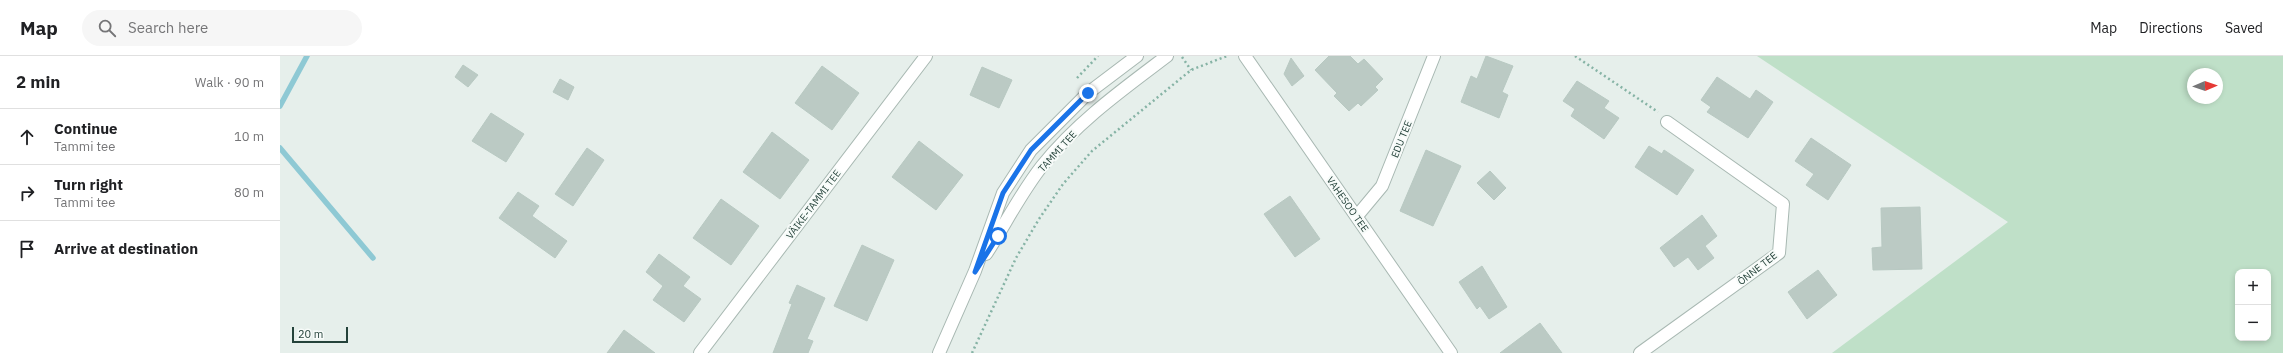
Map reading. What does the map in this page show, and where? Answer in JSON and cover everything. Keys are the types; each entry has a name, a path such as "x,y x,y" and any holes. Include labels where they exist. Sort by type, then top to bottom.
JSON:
{"street":[{"name":"VÄIKE-TAMMI TEE","path":"700,353 926,56"},
{"name":"TAMMI TEE","path":"939,353 975,272 1003,193 1031,150 1088,93 1137,56"},
{"name":"TAMMI TEE","path":"975,272 998,236 1016,202 1042,166 1101,106 1167,56"},
{"name":"VAHESOO TEE","path":"1245,56 1451,353"},
{"name":"EDU TEE","path":"1357,216 1382,186 1434,56"},
{"name":"ÕNNE TEE","path":"1640,353 1779,254 1783,204 1666,122"}],"path":[{"path":"1077,78 1098,56"},
{"path":"1182,56 1191,70"},
{"path":"972,353 1016,258 1039,219 1063,184 1092,152 1191,70 1227,56"},
{"path":"1575,56 1658,112 1666,122"}],"green space":[{"path":"1757,56 2283,56 2283,353 1832,353 2008,222"}],"building":[{"path":"1329,56 1350,56 1358,64 1364,59 1383,79 1375,87 1378,90 1361,106 1358,103 1349,111 1334,96 1337,93 1315,70"},
{"path":"1486,56 1513,66 1502,92 1508,95 1499,118 1461,102 1471,76 1477,79"},
{"path":"1291,58 1304,76 1292,86 1284,74"},
{"path":"463,65 478,75 468,87 455,77"},
{"path":"822,66 859,93 832,130 795,103"},
{"path":"982,67 1012,80 999,108 970,95"},
{"path":"1717,77 1750,99 1756,90 1773,102 1748,138 1707,112 1711,107 1701,100"},
{"path":"560,79 574,87 568,100 553,92"},
{"path":"1577,81 1609,101 1604,108 1619,118 1604,139 1571,116 1575,109 1563,101"},
{"path":"491,113 524,134 506,162 472,141"},
{"path":"772,132 809,160 780,199 743,172"},
{"path":"1811,138 1851,165 1828,200 1806,185 1814,174 1795,161"},
{"path":"919,141 963,175 936,210 892,177"},
{"path":"1649,146 1662,154 1664,150 1694,170 1677,195 1635,167"},
{"path":"587,148 604,160 573,206 555,194"},
{"path":"1426,150 1461,166 1433,226 1400,211"},
{"path":"1490,171 1506,188 1494,200 1477,183"},
{"path":"518,192 539,206 532,216 567,241 555,258 499,218"},
{"path":"1290,196 1320,239 1295,257 1264,214"},
{"path":"721,199 759,226 731,265 693,238"},
{"path":"1920,207 1922,269 1873,270 1872,248 1882,247 1881,208"},
{"path":"1702,215 1717,236 1705,246 1714,258 1698,270 1688,257 1674,267 1660,248"},
{"path":"862,245 894,260 867,321 834,306"},
{"path":"659,254 690,277 683,286 701,299 684,322 653,300 663,286 646,272"},
{"path":"1482,266 1507,307 1489,319 1480,306 1477,309 1459,282"},
{"path":"1818,270 1837,295 1807,319 1788,292"},
{"path":"797,285 825,298 807,339 813,341 808,353 773,353 792,304 789,303"},
{"path":"1540,323 1562,353 1500,353"},
{"path":"624,330 655,353 607,353"}],"waterway":[{"path":"280,106 307,56"},
{"path":"280,148 373,258"}],"route":[{"path":"998,236 975,272 1003,193 1031,150 1088,93"}]}
